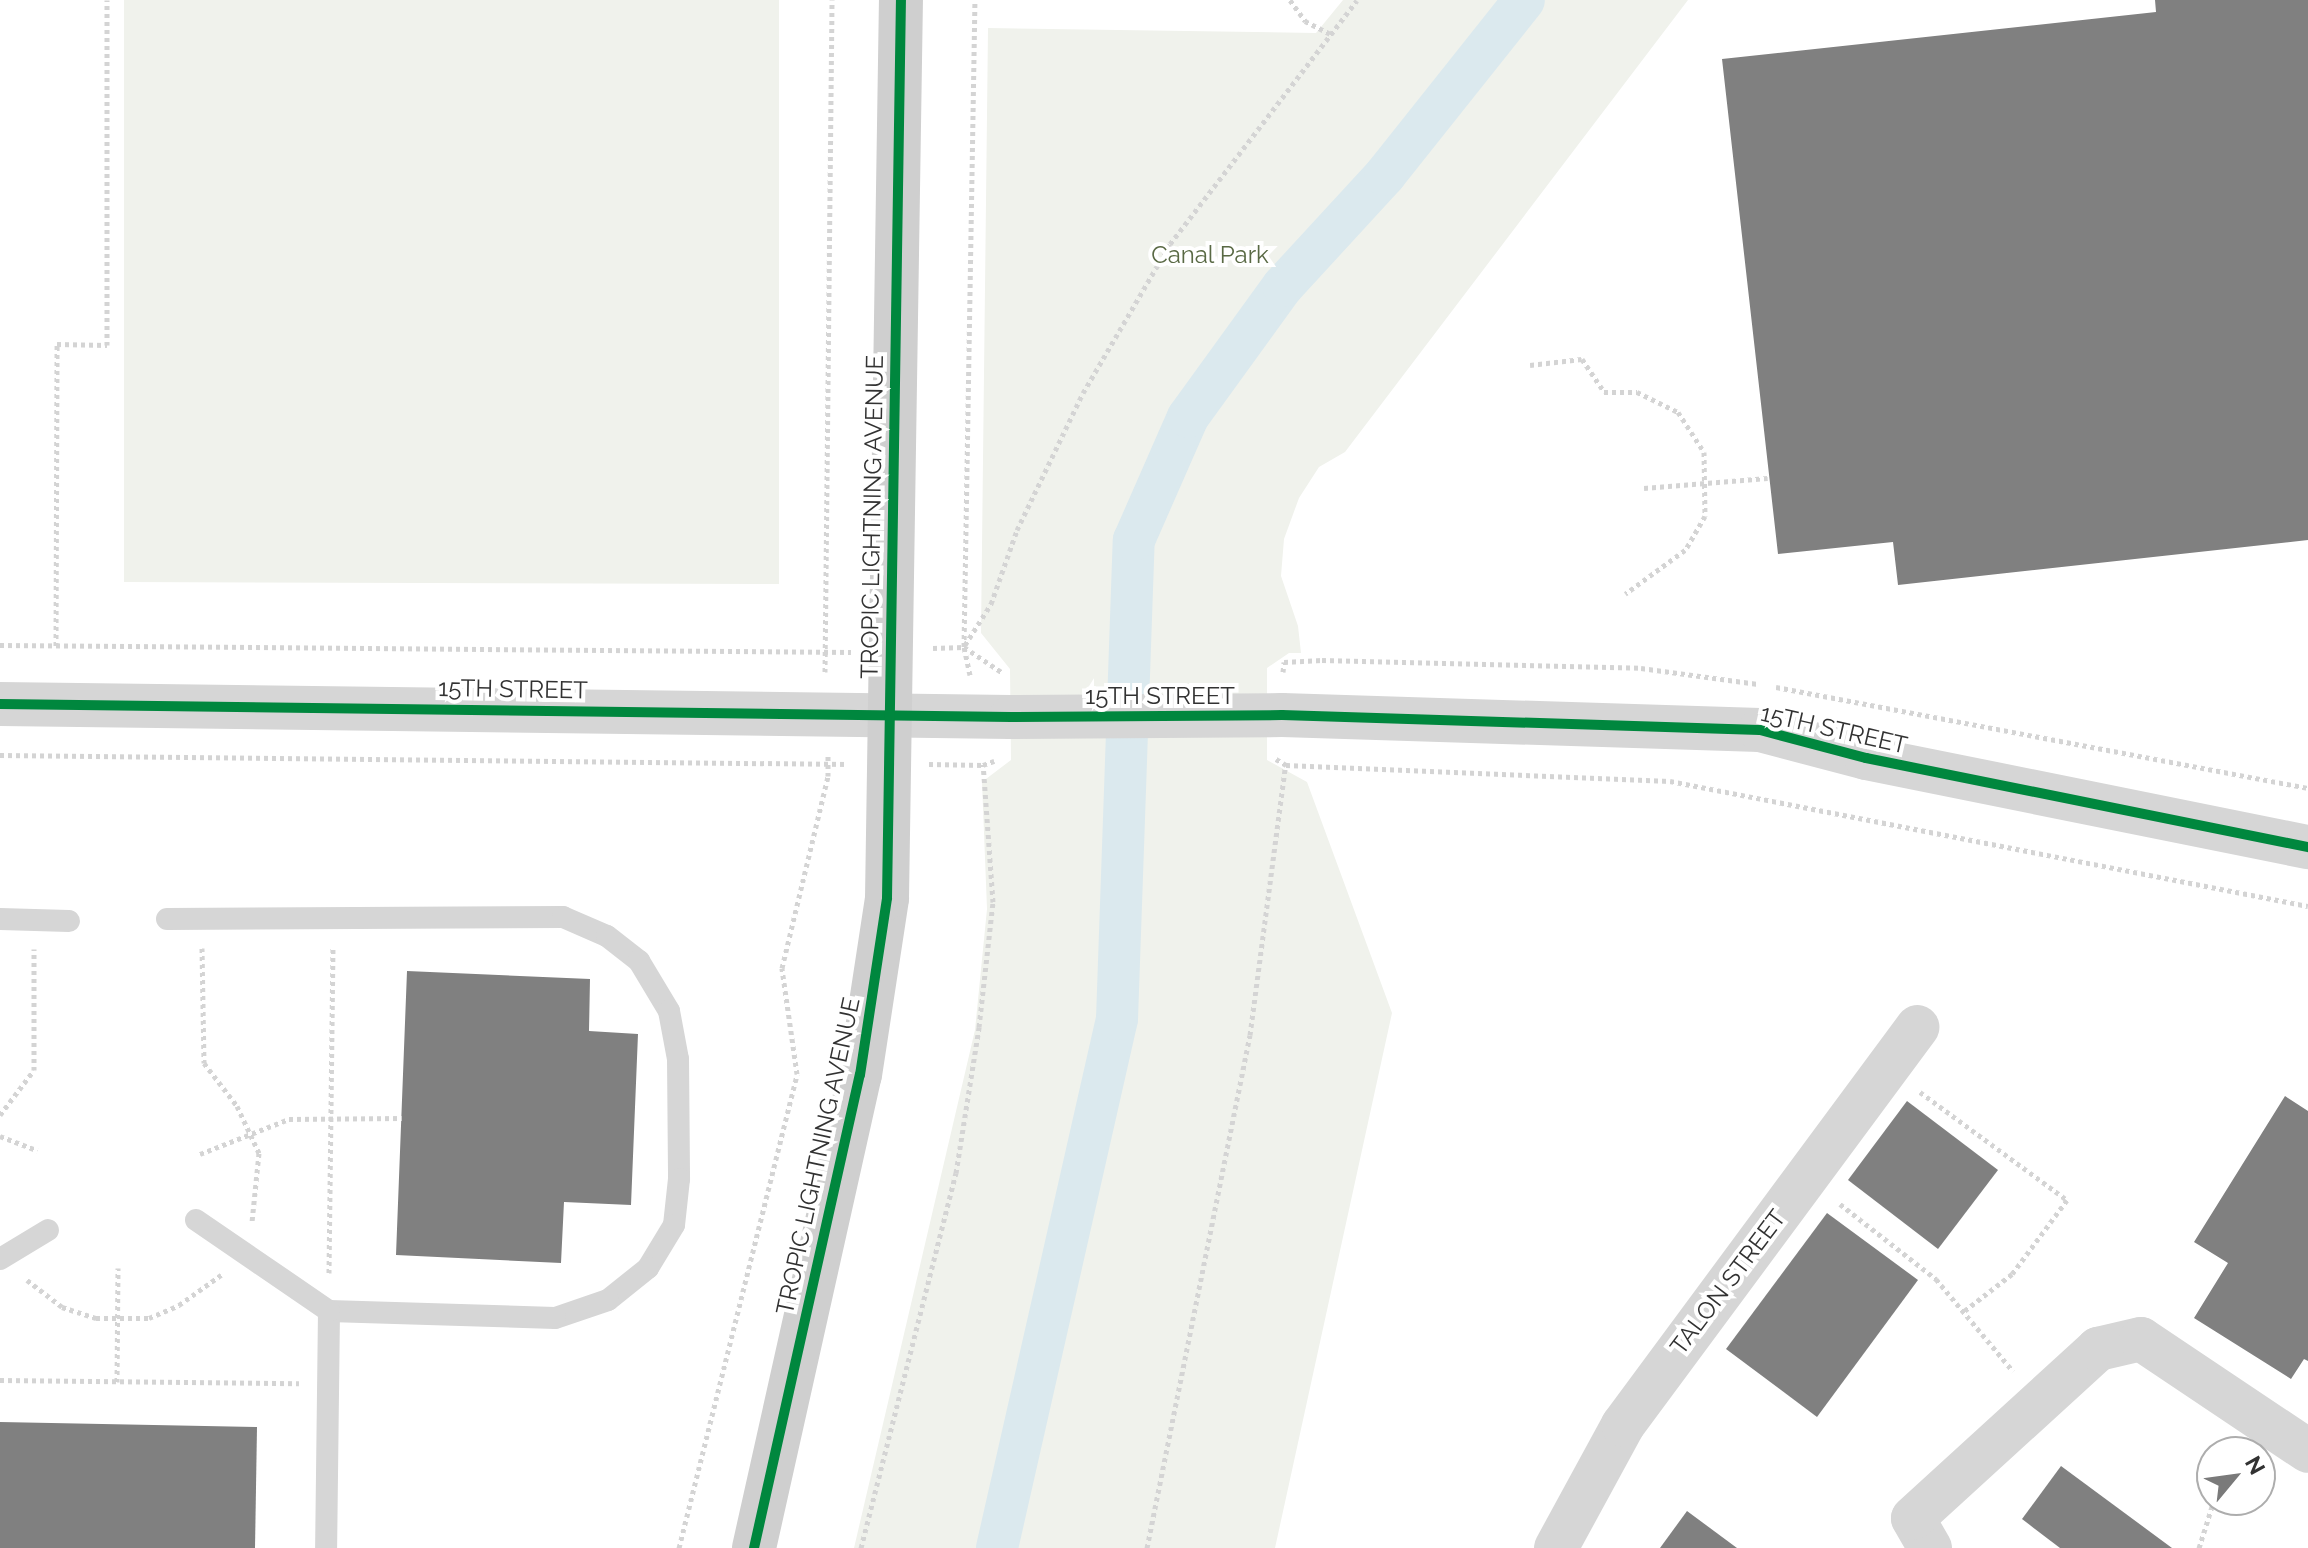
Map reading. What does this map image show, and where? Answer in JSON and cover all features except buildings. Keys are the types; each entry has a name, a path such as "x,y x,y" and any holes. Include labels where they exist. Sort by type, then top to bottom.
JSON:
{"main road":[{"name":"TROPIC LIGHTNING AVENUE","path":"754,1548 860,1075 887,898 901,0"}],"street":[{"name":"15TH STREET","path":"0,704 891,714 1000,703 1760,730 1866,758 2308,847"},
{"name":"TALON STREET","path":"1556,1548 1623,1425 1917,1027"},
{"path":"1930,1548 1913,1518 2098,1349 2141,1339 2308,1451"}],"lane":[{"path":"167,919 563,917 607,936 639,961 669,1011 678,1059 679,1179 674,1225 648,1268 608,1300 555,1318 329,1311 196,1220"},
{"path":"0,919 69,921"},
{"path":"4,1256 48,1230"},
{"path":"326,1548 329,1311"}],"path":[{"path":"56,646 57,344 107,345 107,0"},
{"path":"679,1548 797,1074 782,968 828,765 825,653 832,0"},
{"path":"861,1548 956,1173 977,1042 993,902 983,765 1000,703 964,647 975,0"},
{"path":"1290,0 1305,21 1330,34"},
{"path":"964,647 991,604 1017,530 1083,393 1170,244 1357,0"},
{"path":"1530,365 1582,359 1604,392 1637,392 1678,412 1704,452 1708,483 1705,516 1685,550 1625,594"},
{"path":"1644,488 1768,478"},
{"path":"0,645 825,653 964,647"},
{"path":"1147,1548 1250,1035 1286,765 1274,715 1284,662 1641,668 2030,732 2308,788"},
{"path":"0,755 828,765 983,765 997,759"},
{"path":"1286,765 1670,781 2308,906"},
{"path":"329,1311 333,918"},
{"path":"4,1256 34,1289 62,1307 96,1318 149,1318 179,1305 224,1272 252,1222 259,1153 251,1134 204,1063 202,919"},
{"path":"0,1115 34,1070 33,920"},
{"path":"1887,1068 2067,1200 2012,1274 1963,1312"},
{"path":"200,1154 289,1119 331,1116 402,1118"},
{"path":"0,1136 37,1150"},
{"path":"1806,1177 1936,1279 2040,1402"},
{"path":"117,1382 118,1268"},
{"path":"0,1380 328,1384"},
{"path":"2199,1548 2209,1516"}],"green space":[{"path":"124,0 779,0 779,584 124,582"},
{"name":"Canal Park","path":"1343,0 1688,0 1345,452 1319,467 1299,498 1284,539 1281,576 1298,626 1301,653 1289,653 1267,668 1267,760 1307,782 1392,1013 1275,1548 854,1548 975,1030 987,909 982,782 1011,760 1010,669 981,633 988,28 1316,33"}],"waterway":[{"path":"997,1548 1117,1019 1134,540 1188,417 1283,286 1385,175 1524,0"}],"cycle path":[{"path":"754,1548 860,1075 887,898 901,0"},
{"path":"0,704 1011,717 1282,715 1760,730 1866,758 2308,847"}]}
